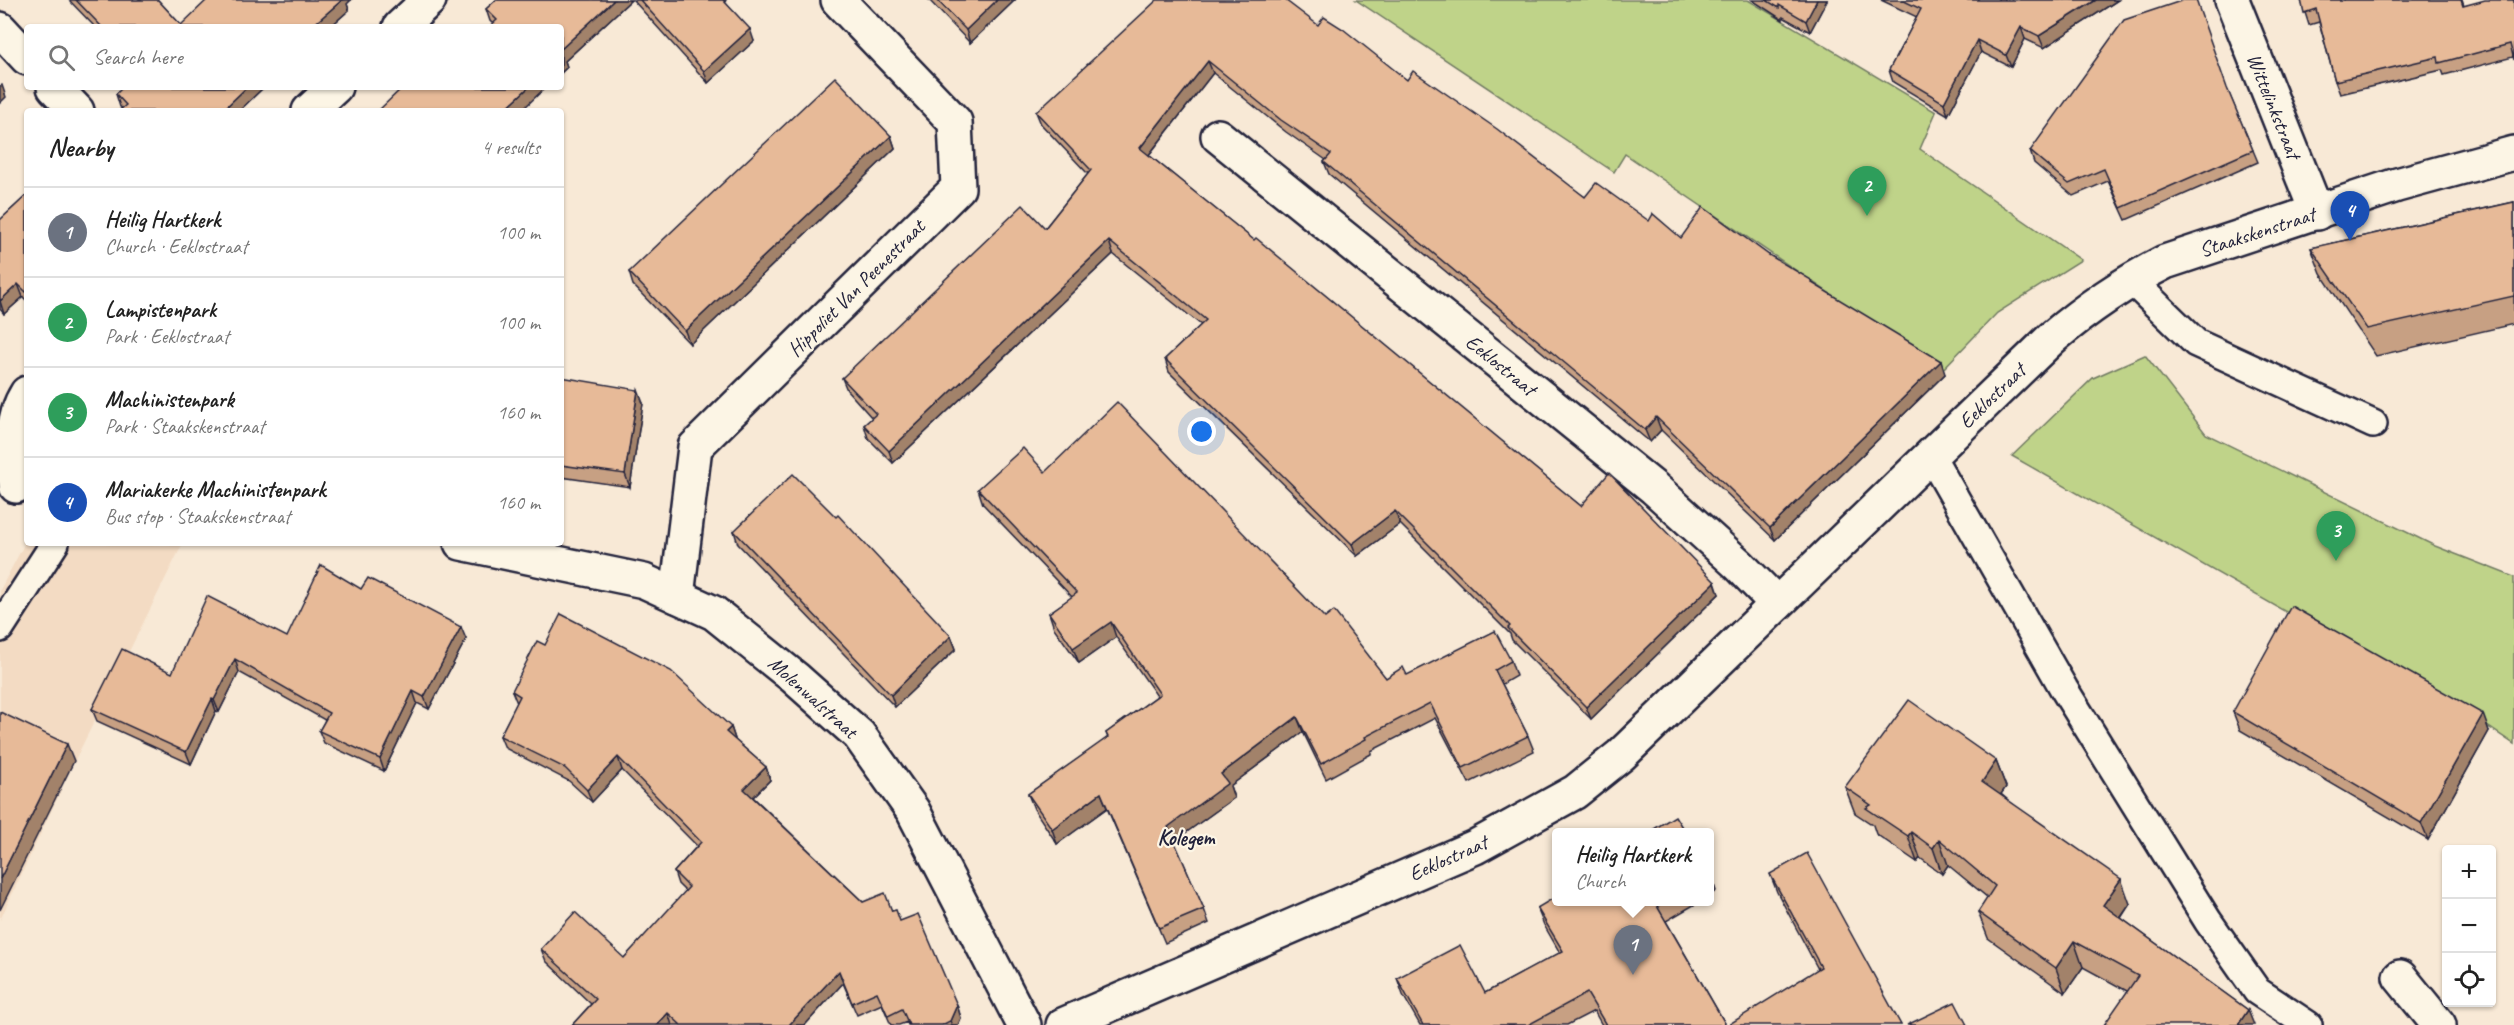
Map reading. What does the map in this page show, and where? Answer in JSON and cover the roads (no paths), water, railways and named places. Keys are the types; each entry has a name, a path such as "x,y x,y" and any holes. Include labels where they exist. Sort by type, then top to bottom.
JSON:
{"street":[{"path":"403,24 429,0"},
{"name":"Hippoliet Van Peenestraat","path":"678,596 694,447 958,188 954,122 838,0"},
{"name":"Wittelinkstraat","path":"2232,0 2316,213"},
{"path":"0,29 24,55"},
{"path":"57,90 74,108"},
{"path":"312,108 332,90"},
{"name":"Eeklostraat","path":"1218,136 1654,488 1739,565 1777,604"},
{"name":"Staakskenstraat","path":"2052,338 2130,279 2165,262 2397,185 2514,153"},
{"name":"Eeklostraat","path":"1063,1025 1475,847 1575,792 1621,755 2052,338"},
{"path":"14,486 12,442 19,406 24,398"},
{"name":"Molenwalstraat","path":"475,546 644,581 714,613 795,678 859,735 913,811 1024,1025"},
{"path":"2400,977 2439,1025"}],"lane":[{"path":"2130,279 2196,343 2373,424"},
{"path":"1931,456 2064,689 2208,921 2257,991 2308,1025"},
{"path":"0,628 53,546"}],"place":[{"name":"Lampistenpark","path":"1867,216"},
{"name":"Mariakerke Machinistenpark","path":"2350,241"},
{"name":"Machinistenpark","path":"2336,561"},
{"name":"Heilig Hartkerk","path":"1633,975"}],"district":[{"name":"Kolegem","path":"1186,838"}]}
